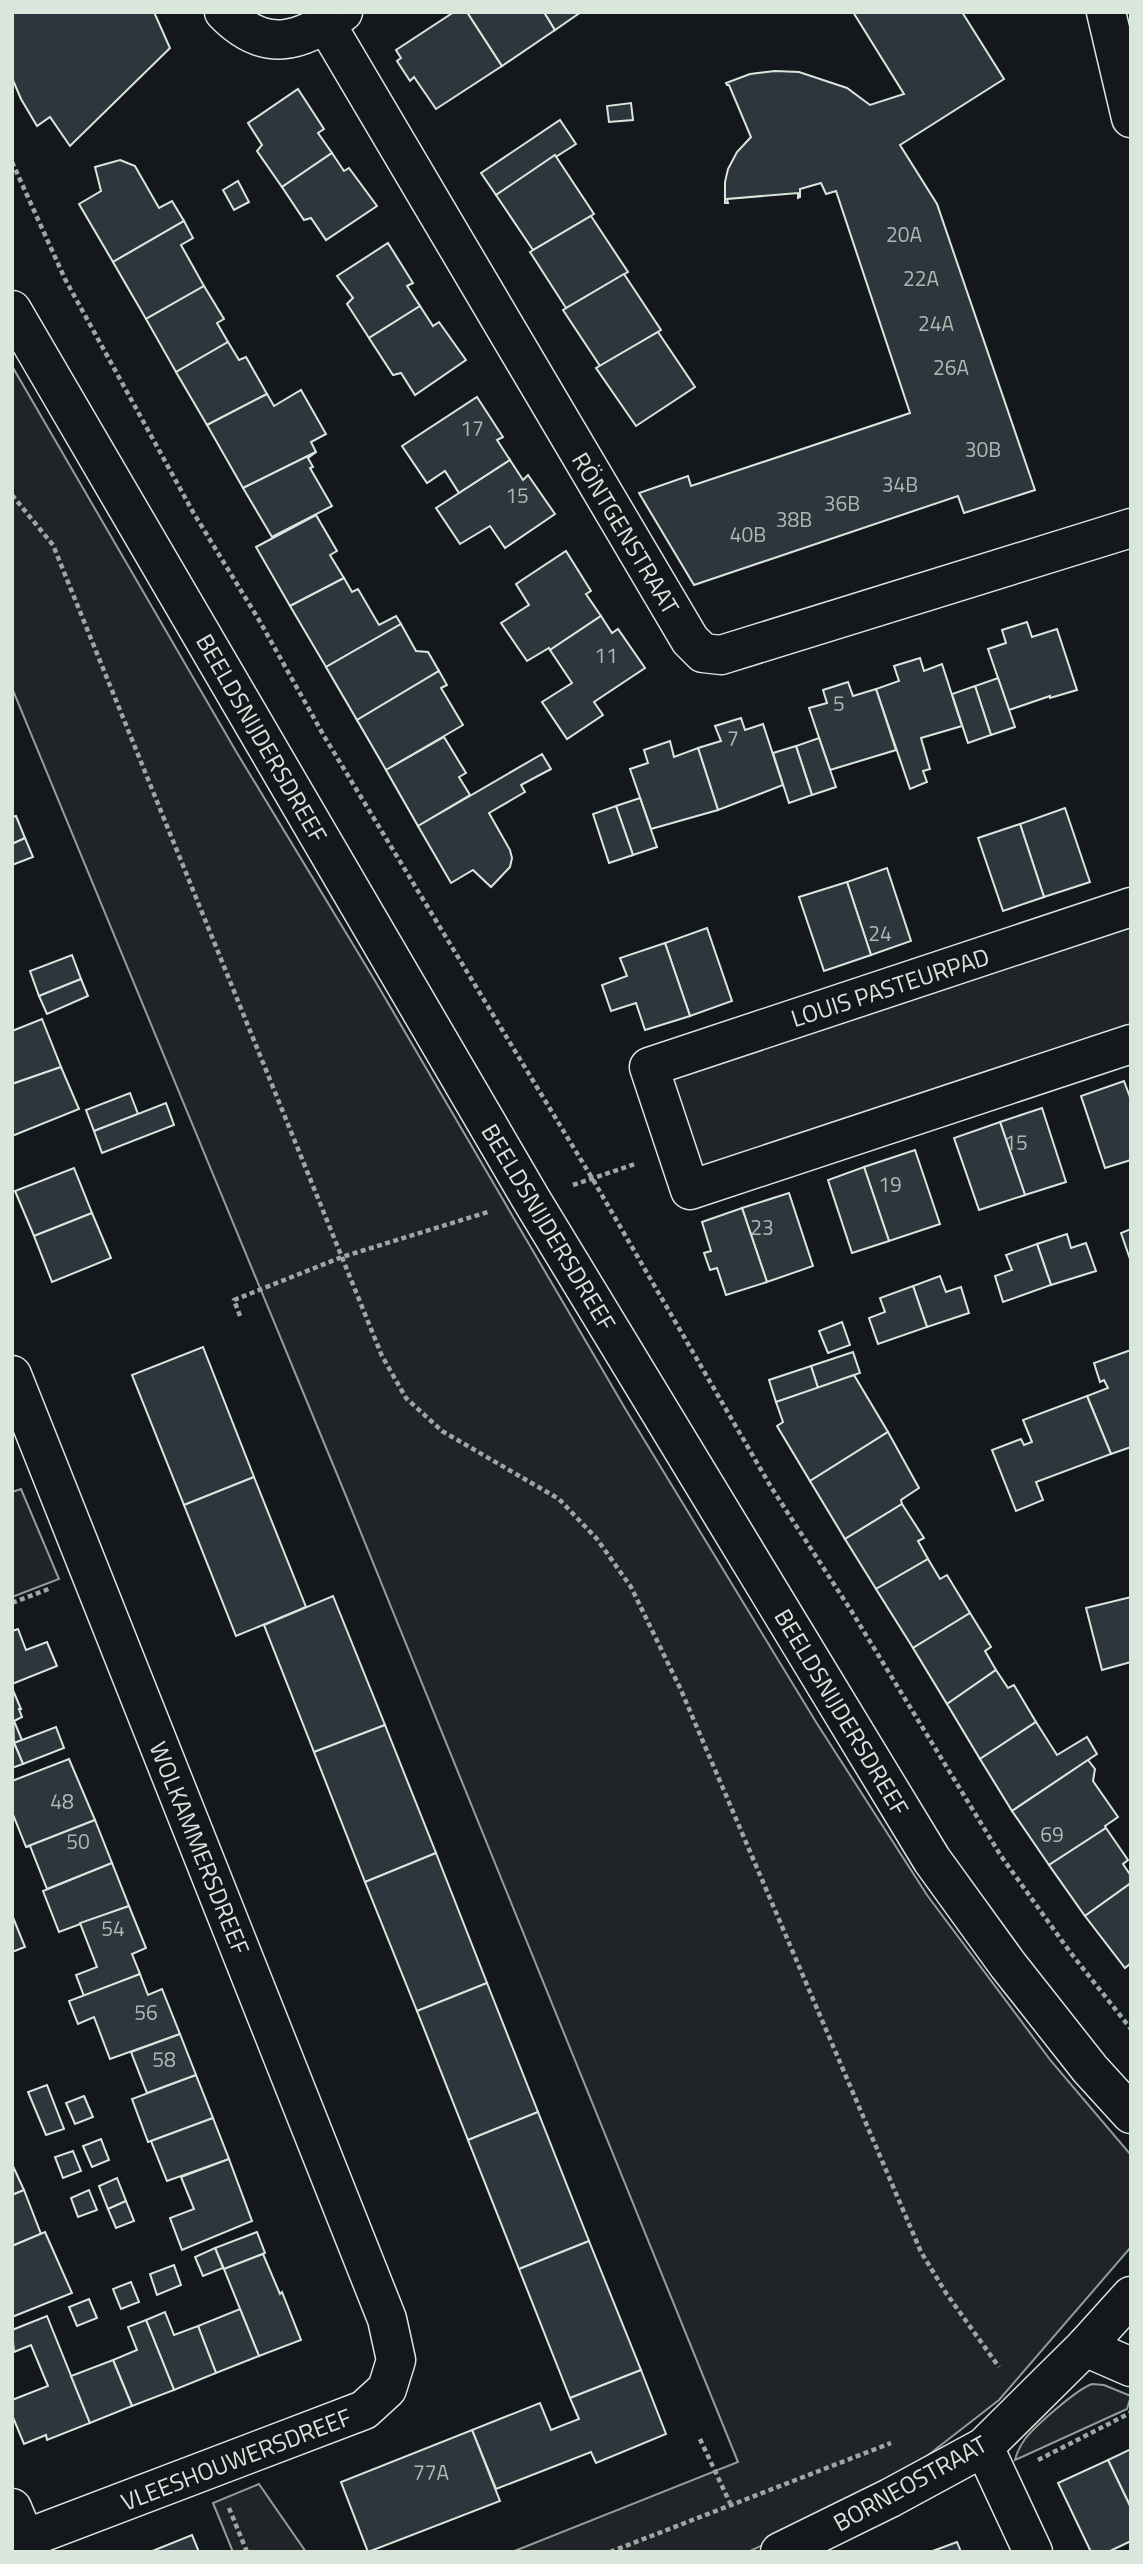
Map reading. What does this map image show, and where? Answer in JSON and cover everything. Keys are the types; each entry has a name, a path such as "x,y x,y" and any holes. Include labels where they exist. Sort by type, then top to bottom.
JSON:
{"street":[{"name":"RÖNTGENSTRAAT","path":"224,12 239,28 255,36 274,39 292,38 334,18 690,640 703,653 721,655 1131,528"},
{"path":"1106,12 1131,118"},
{"name":"BEELDSNIJDERSDREEF","path":"12,310 531,1199 932,1860 1049,2017 1090,2069 1131,2114"},
{"name":"LOUIS PASTEURPAD","path":"675,1151 649,1067 1131,906"},
{"path":"675,1151 690,1190 1131,1044"},
{"name":"WOLKAMMERSDREEF","path":"12,1376 27,1458 387,2319"},
{"name":"BORNEOSTRAAT","path":"780,2552 890,2498 992,2463 1085,2347 1131,2296"},
{"name":"VLEESHOUWERSDREEF","path":"16,2530 364,2410 387,2389 396,2360 387,2319"},
{"path":"1085,2347 1131,2367"},
{"path":"992,2463 1033,2552"}],"path":[{"path":"12,162 71,291 193,512 259,620 331,747 592,1178 771,1487 852,1612 1001,1856 1070,1952 1131,2029"},
{"path":"12,495 53,545 382,1356 406,1398 442,1431 559,1499 597,1539 631,1587 681,1690 921,2252 946,2293 1005,2375"},
{"path":"240,1316 234,1300 342,1257 675,1151"},
{"path":"992,2463 1131,2413"},
{"path":"700,2439 730,2503"},
{"path":"610,2552 900,2439"}],"shaded area":[{"path":"12,366 237,753 374,979 626,1410 816,1722 927,1895 1051,2061 1131,2155 1131,2247 999,2400 887,2487 748,2552 512,2552 738,2462 346,1496 12,688"},
{"path":"1131,915 1131,1034 693,1180 660,1073"},
{"path":"21,1489 59,1579 12,1597 12,1492"},
{"path":"1092,2384 1104,2385 1131,2396 1127,2409 1015,2460 1030,2433 1067,2400"},
{"path":"259,2484 306,2552 233,2552 213,2503"}],"building":[{"path":"12,12 154,12 170,48 70,146 50,117 37,126 21,99 12,78"},
{"path":"454,12 467,12 502,66 436,109 414,77 410,81 397,61 401,58 396,50"},
{"path":"467,12 544,12 555,30 502,66"},
{"path":"544,12 581,12 555,30"},
{"path":"853,12 962,12 1004,79 900,145 937,204 1035,490 964,513 958,496 694,585 639,493 688,476 691,486 910,413 836,191 826,194 821,183 800,189 798,198 798,193 727,199 728,203 725,203 728,169 737,152 751,137 726,83 750,74 799,72 847,88 870,105 904,94"},
{"path":"298,89 324,129 318,133 332,153 282,187 257,151 262,145 248,123"},
{"path":"631,103 633,120 609,122 607,106"},
{"path":"560,120 576,144 496,195 481,173"},
{"path":"332,153 344,171 349,168 377,206 326,240 311,218 304,220 282,187"},
{"path":"555,155 594,214 533,250 496,195"},
{"path":"120,160 135,166 159,208 172,201 184,221 113,262 79,204 101,191 95,167"},
{"path":"238,181 249,202 234,210 223,190"},
{"path":"591,216 628,272 566,308 530,252"},
{"path":"184,221 193,238 181,245 204,286 146,319 113,262"},
{"path":"388,243 413,283 407,286 420,306 369,338 347,304 353,298 337,276"},
{"path":"624,274 661,330 600,366 563,310"},
{"path":"204,286 224,319 217,323 228,342 176,372 146,319"},
{"path":"420,306 433,326 439,322 466,360 415,395 401,373 393,375 369,338"},
{"path":"658,332 695,387 636,426 596,368"},
{"path":"228,342 239,360 246,357 267,394 207,425 176,372"},
{"path":"301,390 326,434 311,442 316,452 243,488 207,425 267,394 274,406"},
{"path":"477,397 503,437 497,440 510,460 459,493 445,471 427,483 402,446"},
{"path":"316,452 308,458 313,467 310,468 332,506 272,537 243,488"},
{"path":"510,460 523,480 528,475 555,514 505,548 490,526 460,544 436,508"},
{"path":"316,515 337,551 330,555 344,578 290,606 256,547"},
{"path":"566,551 591,591 586,594 601,616 550,650 549,648 527,661 501,623 529,605 516,584"},
{"path":"344,578 352,592 358,589 379,625 396,616 401,624 326,667 290,606"},
{"path":"601,616 612,633 618,629 645,668 594,702 603,715 567,739 542,702 572,683 550,650"},
{"path":"1027,622 1032,637 1057,629 1077,690 1009,710 988,649 1006,643 1002,630"},
{"path":"401,624 416,651 428,652 439,671 357,720 326,667"},
{"path":"920,658 924,671 942,664 962,726 921,738 930,769 923,771 927,782 910,789 876,689 899,681 894,666"},
{"path":"439,671 447,685 441,688 463,725 386,770 357,720"},
{"path":"998,678 1015,727 991,735 975,686"},
{"path":"848,682 853,696 876,689 896,750 830,770 809,708 827,703 823,690"},
{"path":"975,686 991,735 968,743 952,694"},
{"path":"741,718 745,730 763,724 783,785 718,810 698,748 721,741 715,726"},
{"path":"444,737 466,773 459,777 470,795 418,826 386,770"},
{"path":"819,738 836,787 812,795 796,746"},
{"path":"670,741 674,757 698,748 718,810 651,829 630,769 648,763 644,750"},
{"path":"796,746 812,795 789,803 773,753"},
{"path":"542,754 551,769 521,785 525,792 489,813 510,850 510,867 491,887 473,870 451,883 418,826"},
{"path":"640,798 657,847 633,855 616,806"},
{"path":"616,806 633,855 609,863 593,814"},
{"path":"1065,808 1090,882 1044,897 1020,824"},
{"path":"16,816 25,838 12,844 12,817"},
{"path":"1020,824 1044,897 1003,911 978,838"},
{"path":"25,838 33,857 12,865 12,844"},
{"path":"887,868 911,941 871,955 847,882"},
{"path":"847,882 871,955 824,971 799,897"},
{"path":"707,928 732,1001 690,1016 665,943"},
{"path":"665,943 690,1016 645,1030 636,1003 611,1011 602,985 627,976 620,958"},
{"path":"72,955 81,979 39,996 30,971"},
{"path":"81,979 88,996 47,1014 39,996"},
{"path":"42,1019 61,1067 12,1084 12,1031"},
{"path":"61,1067 79,1109 12,1136 12,1084"},
{"path":"1124,1081 1131,1100 1131,1160 1105,1168 1081,1096"},
{"path":"130,1093 138,1114 94,1131 86,1110"},
{"path":"166,1103 174,1125 102,1153 94,1131"},
{"path":"1042,1108 1066,1182 1025,1195 1000,1122"},
{"path":"1000,1122 1025,1195 979,1210 954,1138"},
{"path":"915,1150 940,1224 889,1241 864,1167"},
{"path":"864,1167 889,1241 852,1253 828,1180"},
{"path":"74,1168 92,1213 34,1236 15,1191"},
{"path":"789,1193 813,1266 767,1282 742,1208"},
{"path":"742,1208 767,1282 726,1295 717,1268 710,1270 704,1253 711,1251 702,1222"},
{"path":"92,1213 111,1258 52,1282 34,1236"},
{"path":"1131,1229 1131,1258 1130,1259 1121,1233"},
{"path":"1067,1234 1071,1248 1086,1243 1096,1271 1051,1285 1037,1244"},
{"path":"1037,1244 1051,1285 1003,1302 995,1276 1012,1270 1006,1255"},
{"path":"940,1276 946,1292 961,1287 969,1313 927,1327 913,1286"},
{"path":"913,1286 927,1327 878,1344 869,1318 885,1312 880,1298"},
{"path":"842,1322 850,1345 828,1353 819,1331"},
{"path":"203,1347 254,1477 184,1505 132,1375"},
{"path":"1131,1350 1131,1447 1111,1454 1087,1396 1108,1388 1104,1380 1100,1382 1094,1363"},
{"path":"853,1352 860,1373 818,1388 811,1366"},
{"path":"811,1366 818,1388 776,1402 769,1380"},
{"path":"854,1375 888,1432 810,1481 777,1426 783,1422 776,1402"},
{"path":"1087,1396 1111,1454 1036,1482 1043,1500 1016,1511 992,1450 1021,1439 1024,1445 1032,1442 1023,1420"},
{"path":"888,1432 919,1488 901,1500 902,1504 845,1539 810,1481"},
{"path":"254,1477 306,1607 236,1636 184,1505"},
{"path":"902,1504 924,1538 918,1541 928,1559 876,1589 845,1539"},
{"path":"928,1559 940,1579 947,1575 970,1613 913,1648 876,1589"},
{"path":"333,1596 385,1725 314,1752 264,1625"},
{"path":"1131,1597 1131,1662 1102,1670 1086,1608"},
{"path":"970,1613 991,1647 985,1651 996,1670 947,1704 913,1648"},
{"path":"18,1629 26,1650 47,1642 57,1666 12,1684 12,1631"},
{"path":"996,1670 1008,1688 1014,1685 1036,1722 980,1759 947,1704"},
{"path":"12,1688 22,1717 14,1721 22,1740 14,1743"},
{"path":"1036,1722 1057,1755 1087,1737 1097,1754 1012,1811 980,1759"},
{"path":"385,1725 436,1853 365,1882 314,1752"},
{"path":"56,1727 64,1748 23,1764 14,1743"},
{"path":"15,1745 23,1764 12,1768 12,1746"},
{"path":"69,1759 95,1820 26,1847 12,1812 12,1781"},
{"path":"1088,1760 1095,1769 1093,1781 1118,1817 1105,1826 1106,1828 1049,1865 1012,1811"},
{"path":"95,1820 112,1863 47,1889 30,1846 26,1847"},
{"path":"1106,1828 1128,1860 1123,1864 1131,1876 1131,1883 1085,1916 1049,1865"},
{"path":"436,1853 487,1983 417,2011 365,1882"},
{"path":"112,1863 129,1906 59,1932 43,1891"},
{"path":"1131,1883 1131,1963 1125,1968 1085,1916"},
{"path":"129,1906 146,1948 132,1954 140,1974 84,1996 76,1975 97,1967 80,1923"},
{"path":"12,1915 25,1947 12,1952"},
{"path":"140,1974 148,1995 162,1989 180,2034 110,2059 94,2017 78,2024 69,2001"},
{"path":"487,1983 538,2112 468,2140 417,2011"},
{"path":"180,2034 196,2075 147,2093 131,2052"},
{"path":"196,2075 213,2118 148,2142 132,2099"},
{"path":"47,2085 64,2129 46,2135 28,2092"},
{"path":"84,2096 93,2117 75,2124 66,2103"},
{"path":"538,2112 589,2241 519,2269 468,2140"},
{"path":"213,2118 229,2159 167,2181 151,2141"},
{"path":"101,2139 109,2160 92,2167 83,2146"},
{"path":"73,2151 81,2171 63,2178 55,2157"},
{"path":"229,2159 252,2221 182,2250 170,2218 194,2209 181,2177"},
{"path":"12,2164 24,2190 12,2195"},
{"path":"117,2178 126,2201 108,2209 99,2186"},
{"path":"24,2190 41,2234 12,2246 12,2195"},
{"path":"89,2190 97,2210 78,2217 71,2198"},
{"path":"126,2201 134,2221 116,2228 108,2209"},
{"path":"45,2232 72,2293 12,2317 12,2246"},
{"path":"257,2232 265,2253 224,2269 215,2248"},
{"path":"589,2241 641,2370 570,2398 519,2269"},
{"path":"215,2248 223,2268 203,2276 195,2257"},
{"path":"263,2254 301,2340 259,2356 224,2269"},
{"path":"174,2265 181,2285 157,2295 150,2274"},
{"path":"131,2282 139,2302 121,2309 113,2289"},
{"path":"89,2299 97,2318 77,2326 69,2307"},
{"path":"240,2309 259,2356 216,2373 198,2326"},
{"path":"165,2312 174,2335 198,2326 216,2373 174,2390 146,2320"},
{"path":"47,2316 90,2423 47,2440 46,2435 24,2444 12,2415 12,2400 48,2386 31,2345 14,2352 12,2330"},
{"path":"146,2320 174,2390 132,2406 113,2360 137,2350 128,2327"},
{"path":"113,2360 132,2406 90,2423 71,2376"},
{"path":"641,2370 666,2434 596,2463 591,2452 496,2489 472,2430 540,2403 551,2430 579,2419 570,2398"},
{"path":"472,2430 500,2501 368,2552 341,2482"},
{"path":"1131,2449 1131,2508 1108,2460"},
{"path":"1108,2460 1131,2508 1131,2541 1108,2552 1091,2552 1058,2483"},
{"path":"192,2535 199,2552 150,2552"},
{"path":"957,2542 961,2552 930,2552"}]}
